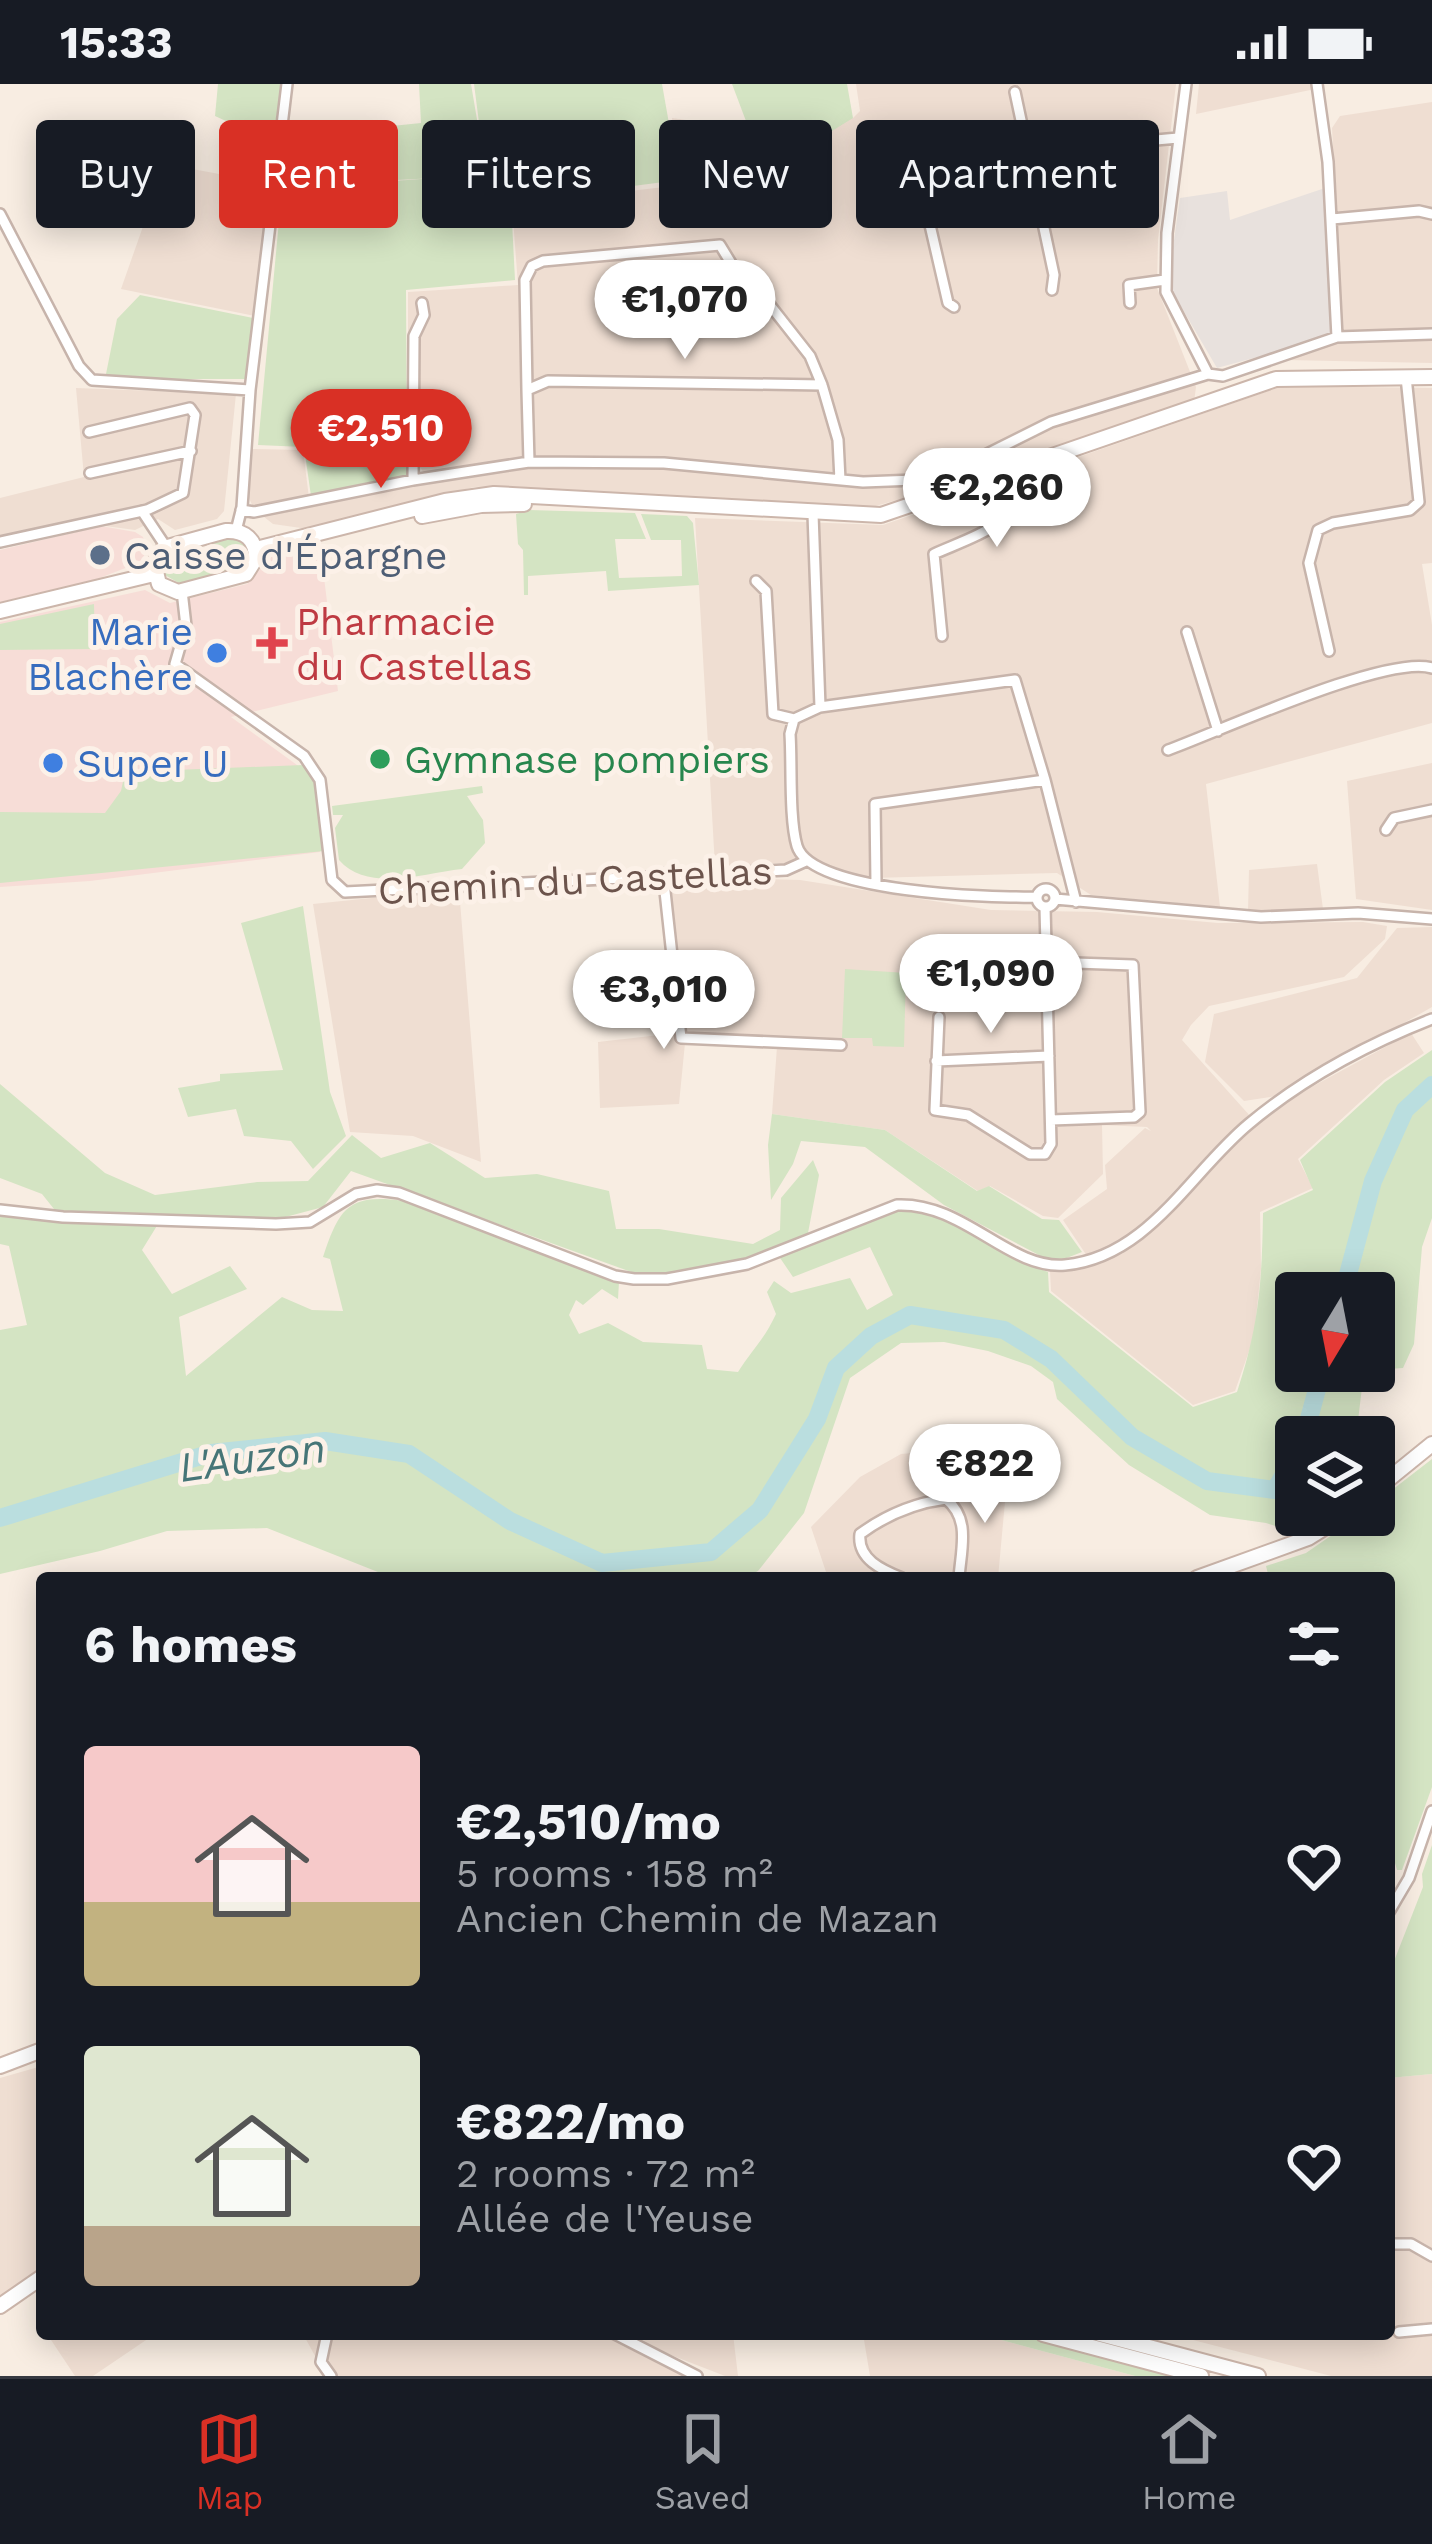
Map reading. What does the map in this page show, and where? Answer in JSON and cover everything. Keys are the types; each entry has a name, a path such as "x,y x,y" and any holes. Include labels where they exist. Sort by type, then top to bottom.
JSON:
{"main road":[{"path":"256,549 481,505 616,502 881,515 1276,379 1432,377"},
{"path":"236,531 246,535 256,549 255,562 246,574 182,591 164,587 154,574 156,556 166,547 236,531"},
{"path":"0,610 154,574"},
{"path":"1395,1474 1432,1444"},
{"path":"1214,1572 1311,1536"},
{"path":"2,2063 36,2052"},
{"path":"0,2306 36,2280"},
{"path":"1066,2340 1201,2376"},
{"path":"1123,2340 1258,2376"}],"street":[{"path":"236,531 286,84"},
{"path":"1186,84 1165,280 1166,292 1208,374"},
{"path":"1317,84 1332,219 1337,337"},
{"path":"1015,92 1022,120"},
{"path":"1159,139 1178,138"},
{"path":"1332,219 1419,211 1432,214"},
{"path":"0,214 79,366 92,380 250,390"},
{"path":"931,228 948,303 954,307"},
{"path":"1045,228 1052,290"},
{"path":"529,462 525,280 532,266 543,261 720,245 743,283 766,300 797,339 822,385 838,440 840,480"},
{"path":"1126,268 1130,303"},
{"path":"1129,285 1165,280"},
{"path":"413,480 414,336 424,315 422,303"},
{"path":"241,511 529,462 664,463 892,482 938,476 1051,422 1208,374 1223,376 1337,337 1432,334"},
{"path":"1271,357 1276,379"},
{"path":"1329,651 1310,563 1318,530 1333,523 1411,510 1419,502 1406,377"},
{"path":"527,390 548,381 570,380 822,385"},
{"path":"0,542 142,512 183,493 195,415 190,408 89,432"},
{"path":"90,473 191,452"},
{"path":"942,636 934,554 967,543 1010,513 1021,492 1018,469"},
{"path":"142,512 166,547"},
{"path":"813,514 820,707"},
{"path":"757,581 766,590 773,714 794,719 820,707 1017,683 1076,902"},
{"name":"Chemin du Castellas","path":"182,591 186,626 175,664 315,768 332,880 344,892 786,870 806,861 844,878 974,899 1036,897 1046,889 1050,903"},
{"path":"1186,632 1218,731"},
{"path":"1168,750 1382,672 1403,666 1432,667"},
{"path":"794,719 790,734 797,848 806,861"},
{"path":"876,883 875,804 1045,780"},
{"path":"1385,830 1394,818 1432,810"},
{"path":"663,873 681,1038 841,1045"},
{"path":"938,1017 933,1105 939,1113 974,1118 1039,1156 1049,1150 1051,1120 1050,903 1162,906 1261,917 1358,913 1432,919"},
{"path":"1047,962 1133,965 1140,1112 1134,1118 1051,1120"},
{"path":"0,1210 63,1217 310,1222 356,1194 377,1190 400,1193 615,1276 667,1280 747,1264 897,1204 920,1204 954,1216 1031,1259 1069,1265 1092,1260 1137,1237 1220,1150 1286,1097 1390,1035 1432,1019"},
{"path":"936,1061 1048,1056"},
{"path":"891,1572 866,1558 858,1545 860,1534 878,1520 924,1502 946,1499 963,1522 959,1572"},
{"path":"1395,1902 1409,1878 1432,1811"},
{"path":"1395,2244 1411,2244 1432,2256"},
{"path":"1399,2332 1432,2329"},
{"path":"326,2340 322,2362 331,2376"},
{"path":"626,2340 697,2376"}],"shaded area":[{"path":"856,84 1176,84 1157,288 1196,387 1194,402 975,478 872,507 510,486 474,487 308,529 273,524 254,509 248,496 252,449 303,450 309,498 423,481 418,464 417,390 408,357 408,292 518,285 514,228 635,228 635,190 659,188 659,228 832,228 832,120 853,118 860,111"},
{"path":"1199,84 1313,84 1315,89 1196,114"},
{"path":"1432,102 1432,363 1287,360 1287,355 1343,339 1332,128 1340,116"},
{"path":"195,170 219,174 219,228 264,228 255,316 121,289 142,228 195,228"},
{"path":"1325,188 1334,336 1217,368 1173,293 1170,269 1180,198 1227,191 1230,220"},
{"path":"1283,386 1432,388 1432,563 1422,564 1432,625 1432,723 1206,784 1220,907 1091,895 1057,873 872,878 789,863 715,866 695,518 883,525"},
{"path":"76,388 236,394 224,511 217,519 175,530 158,519 135,530 98,525 0,549 0,498 84,477"},
{"path":"101,526 143,537 147,549 141,562 97,579 0,602 0,550"},
{"path":"320,545 338,691 231,717 308,773 320,852 90,881 0,887 0,622 145,590 170,603 247,584 271,557"},
{"path":"1432,763 1432,910 1356,899 1347,781"},
{"path":"1317,864 1323,909 1248,911 1249,870"},
{"path":"800,880 991,910 1097,912 1218,923 1387,926 1385,939 1344,977 1209,1006 1191,1025 1182,1040 1251,1117 1218,1144 1134,1234 1087,1256 1063,1220 1107,1189 1105,1165 1145,1128 1151,1131 1147,1127 1102,1125 1103,1174 1058,1218 1043,1216 990,1186 978,1191 885,1130 772,1114 777,1047 685,1043 679,1104 600,1108 598,1042 677,1033 667,881"},
{"path":"459,889 481,1162 413,1136 350,1132 313,904"},
{"path":"1432,927 1432,1007 1276,1096 1244,1101 1205,1062 1214,1014 1357,978 1397,928"},
{"path":"1411,1033 1424,1053 1384,1080 1298,1159 1313,1188 1260,1212 1261,1269 1254,1337 1235,1391 1193,1405 1051,1291 1050,1271 1122,1254 1249,1127"},
{"path":"987,1447 1009,1458 999,1572 826,1572 811,1527 860,1477 901,1454"},
{"path":"36,2068 36,2271 0,2298 0,2078"},
{"path":"1432,2074 1432,2376 1331,2376 1193,2340 1395,2340 1395,2077"},
{"path":"51,2340 146,2340 93,2376 75,2376"},
{"path":"306,2340 619,2340 684,2376 326,2376"},
{"path":"643,2340 734,2340 738,2376 725,2376"},
{"path":"864,2340 1001,2340 1135,2376 870,2376"}],"green space":[{"path":"218,84 282,84 276,120 215,116"},
{"path":"419,84 471,84 477,120 422,120 422,179 398,180 398,125 421,123"},
{"path":"474,84 662,84 668,120 659,120 659,183 635,186 635,120 479,120"},
{"path":"732,84 847,84 853,118 832,131 832,120 746,120"},
{"path":"422,179 422,228 512,228 515,280 406,290 407,476 311,496 304,447 258,445 278,228 398,228 398,181"},
{"path":"140,295 253,318 246,379 105,379 117,319"},
{"path":"529,510 635,513 646,539 615,539 619,578 682,576 681,540 651,540 641,514 687,516 693,523 699,585 608,591 606,571 528,576 528,595 524,595 516,514"},
{"path":"234,538 247,547 240,568 179,583 163,574 161,563 168,554 210,548"},
{"path":"94,604 95,649 0,650 0,624"},
{"path":"303,765 316,786 324,851 0,883 0,812 105,813 121,791 125,772"},
{"path":"482,786 483,793 467,796 483,820 485,843 462,869 381,878 351,870 339,860 335,828 343,815 333,815 332,806"},
{"path":"303,906 330,1092 346,1136 313,1169 291,1141 244,1136 236,1109 188,1117 178,1088 220,1081 220,1074 283,1070 241,923"},
{"path":"845,969 906,973 904,1047 873,1046 872,1038 842,1038"},
{"path":"1432,1050 1432,1218 1422,1247 1414,1344 1403,1368 1395,1369 1395,1272 1275,1272 1275,1392 1361,1392 1359,1416 1275,1416 1275,1526 1210,1515 1129,1465 1057,1399 1053,1382 1031,1366 944,1342 901,1343 850,1378 804,1513 756,1572 378,1572 267,1528 167,1531 0,1574 0,1330 27,1325 9,1246 0,1244 0,1213 62,1219 42,1194 0,1178 0,1084 105,1173 155,1195 257,1182 308,1181 352,1135 381,1158 430,1143 485,1178 537,1174 609,1191 616,1229 659,1229 753,1244 780,1230 781,1198 813,1160 819,1175 808,1233 890,1212 924,1212 952,1221 1048,1272 1049,1292 1193,1407 1237,1392 1258,1304 1263,1213 1313,1190 1300,1160 1385,1082","holes":["351,1171 648,1278 720,1267 774,1249 793,1277 870,1247 893,1295 867,1310 850,1278 791,1293 774,1281 767,1292 776,1314 738,1372 707,1369 702,1345 643,1342 608,1323 579,1334 569,1315 576,1300 583,1305 602,1289 618,1299 619,1282 403,1201 369,1200 348,1208 334,1227 323,1257 330,1259 343,1311 312,1310 282,1297 186,1376 179,1317 247,1289 230,1266 172,1294 142,1250 163,1216 278,1219 323,1207"]},
{"path":"772,1114 885,1130 977,1191 989,1186 1042,1219 1059,1220 1082,1252 1054,1263 944,1205 865,1147 801,1141 771,1200 768,1145"},
{"path":"1432,1459 1432,1787 1402,1870 1395,1863 1395,1572 1268,1572 1266,1566 1306,1553 1331,1536 1395,1536 1395,1488"},
{"path":"1432,1845 1432,2074 1395,2077 1395,1959 1423,1887 1422,1874"},
{"path":"1001,2340 1043,2340 1178,2376 1135,2376"}],"waterway":[{"name":"L'Auzon","path":"1349,1272 1373,1181 1405,1110 1432,1085"},
{"name":"L'Auzon","path":"0,1518 211,1453 325,1441 409,1454 510,1521 602,1563 711,1552 760,1510 817,1419 836,1368 871,1336 910,1315 1004,1330 1051,1359 1132,1437 1207,1481 1275,1490"},
{"name":"L'Auzon","path":"1310,1416 1316,1392"}],"place":[{"name":"Caisse d'Épargne","path":"100,555"},
{"name":"Pharmacie du Castellas","path":"272,643"},
{"name":"Marie Blachère","path":"217,653"},
{"name":"Gymnase pompiers","path":"380,759"},
{"name":"Super U","path":"53,763"}]}
